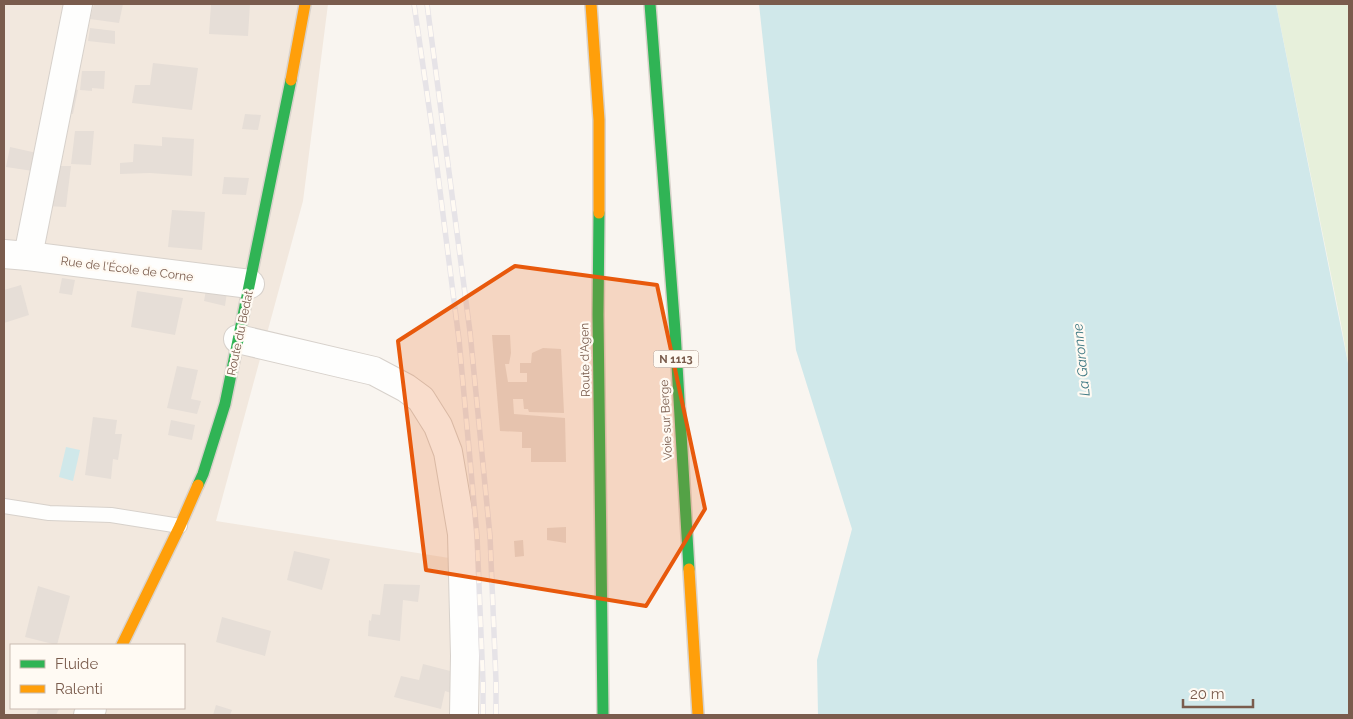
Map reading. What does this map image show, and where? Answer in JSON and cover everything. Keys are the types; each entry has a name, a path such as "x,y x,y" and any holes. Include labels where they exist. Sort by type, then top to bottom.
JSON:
{"main road":[{"name":"Route du Bedat","path":"122,644 203,474 225,404 305,4"},
{"name":"Route d'Agen","path":"591,4 599,120 598,315 603,715"},
{"name":"Voie sur Berge","path":"650,4 675,331 698,715"}],"street":[{"path":"16,255 78,4"},
{"name":"Rue de l'École de Corne","path":"16,255 250,284"},
{"path":"238,339 374,371 406,388 421,399 438,426 448,452 462,534 465,656 464,715"}],"lane":[{"path":"4,506 49,513 111,515 180,526"}],"highlighted area":[{"path":"515,266 657,285 705,509 646,606 426,570 398,341"}],"shaded area":[{"path":"4,4 328,4 303,201 216,521 468,561 474,715 4,715"}],"green space":[{"path":"1276,4 1349,4 1349,368 1341,324"}],"water":[{"name":"La Garonne","path":"759,4 1276,4 1349,368 1349,715 818,715 817,660 852,529 796,350"},
{"path":"66,447 80,450 73,481 59,477"}],"building":[{"path":"94,4 123,4 119,23 90,19"},
{"path":"211,4 250,4 248,36 209,34"},
{"path":"90,28 115,31 115,44 88,41"},
{"path":"153,63 198,68 192,110 132,103 135,85 150,85"},
{"path":"82,71 105,71 104,89 80,90"},
{"path":"75,89 78,90 73,114 63,113"},
{"path":"245,114 261,115 258,130 242,129"},
{"path":"75,131 94,131 91,165 71,164"},
{"path":"162,137 194,139 192,176 150,173 120,174 120,163 133,162 134,144 162,146"},
{"path":"10,147 37,153 33,171 6,167"},
{"path":"53,166 71,166 66,207 45,206"},
{"path":"224,177 249,178 246,195 222,194"},
{"path":"172,210 205,212 202,250 168,247"},
{"path":"62,278 75,280 72,295 59,293"},
{"path":"21,285 29,315 4,323 4,290"},
{"path":"206,290 227,292 225,306 204,301"},
{"path":"137,291 183,298 175,335 131,327"},
{"path":"492,335 510,335 511,353 509,364 505,364 508,382 527,382 527,373 520,373 520,363 531,363 532,353 543,348 561,349 564,413 529,412 528,409 524,409 523,399 513,399 514,414 565,418 566,462 531,462 531,448 522,448 522,432 500,431"},
{"path":"177,366 198,370 191,399 201,401 197,414 167,408"},
{"path":"93,417 117,420 115,434 122,434 118,460 113,459 111,479 85,475"},
{"path":"171,420 195,425 192,440 168,435"},
{"path":"566,527 566,543 547,540 547,528"},
{"path":"523,540 524,556 515,557 514,541"},
{"path":"294,551 330,559 322,590 287,580"},
{"path":"384,584 420,585 418,602 403,600 400,641 368,636 369,620 371,621 372,614 380,615"},
{"path":"38,586 70,596 57,644 25,637"},
{"path":"222,617 271,631 265,656 216,642"},
{"path":"423,664 454,672 454,694 445,691 441,709 394,697 401,676 419,680"},
{"path":"216,705 232,710 230,715 213,715"},
{"path":"39,709 59,709 56,715 36,715"}],"railway":[{"path":"414,4 459,340 477,536 483,715"},
{"path":"427,4 470,332 490,536 496,715"}],"traffic: fast":[{"path":"650,4 675,331 689,569"},
{"path":"198,485 225,404 291,80"},
{"path":"599,213 598,315 603,715"}],"traffic: slow":[{"path":"291,80 305,4"},
{"path":"591,4 599,120 599,213"},
{"path":"122,644 198,485"},
{"path":"689,569 698,715"}]}
